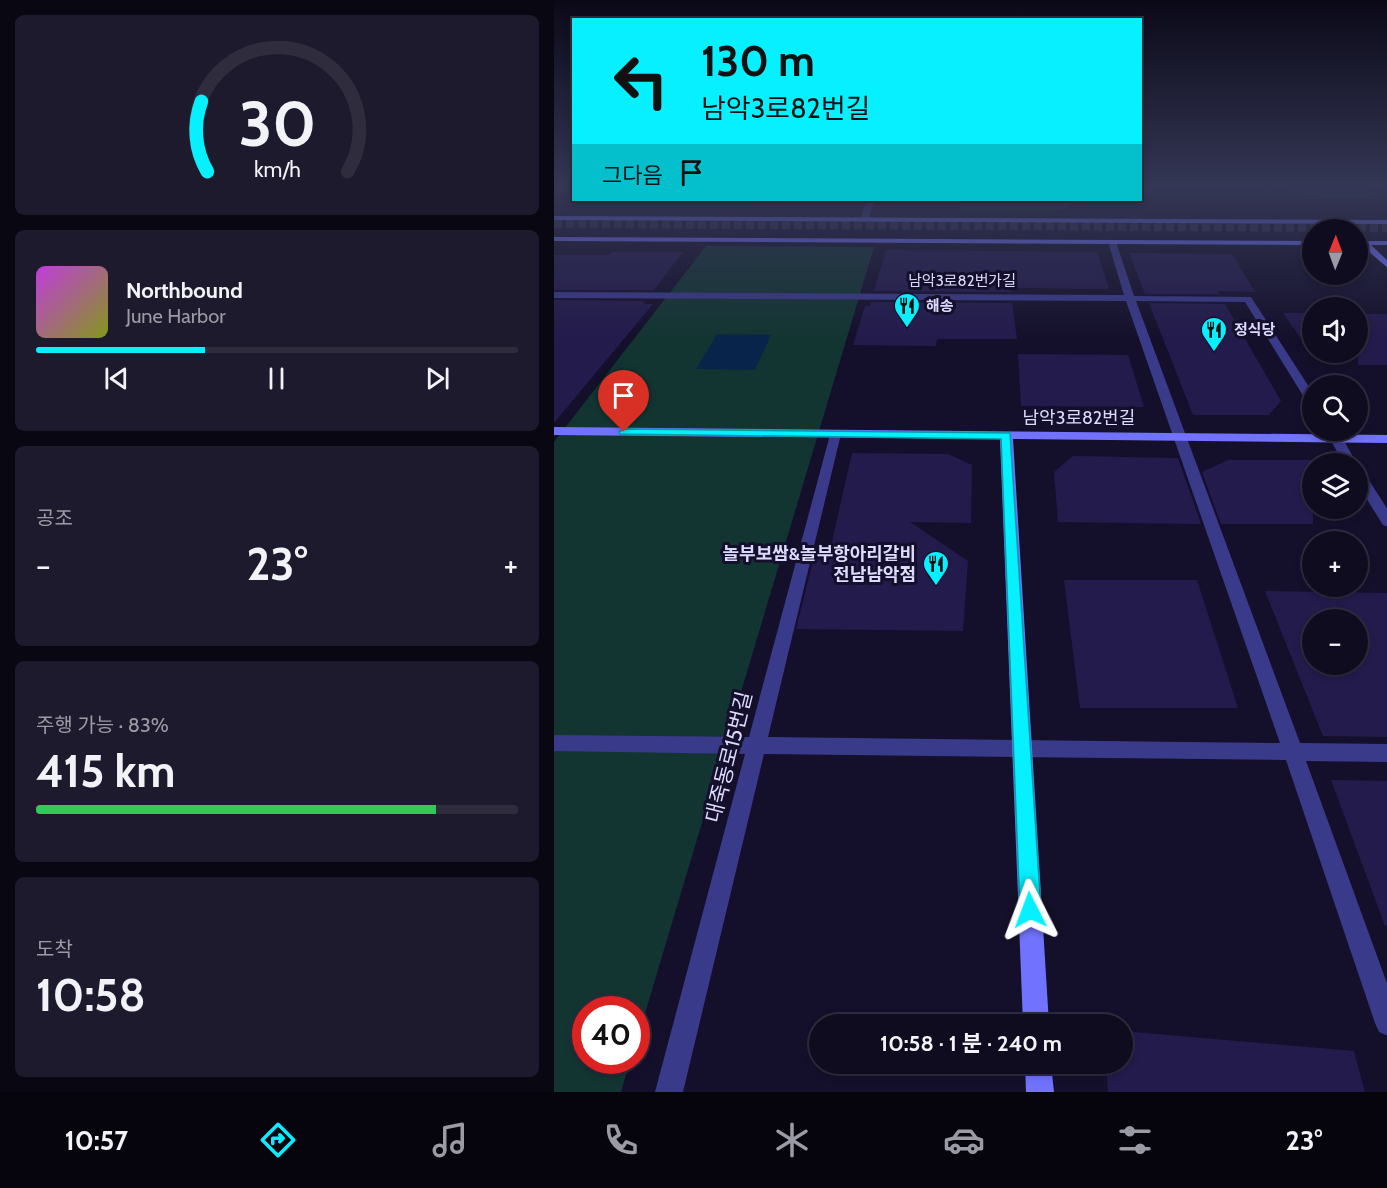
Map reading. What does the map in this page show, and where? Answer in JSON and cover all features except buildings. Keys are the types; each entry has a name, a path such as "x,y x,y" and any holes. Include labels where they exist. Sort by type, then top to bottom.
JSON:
{"street":[{"path":"1247,243 1260,237"},
{"path":"554,239 1302,243"},
{"path":"1112,242 1130,299 1388,1023"},
{"path":"1368,242 1388,243"},
{"path":"1368,248 1388,266"},
{"name":"남악3로82번가길","path":"554,295 1248,299 1302,385"},
{"name":"남악3로82번길","path":"554,431 1180,437 1302,435"},
{"name":"대죽동로15번길","path":"669,1092 835,434"},
{"path":"1006,435 1035,1014"},
{"name":"남악3로82번길","path":"1368,437 1388,439"},
{"path":"1368,490 1388,522"},
{"path":"554,742 1388,753"},
{"path":"1039,1074 1040,1092"}],"green space":[{"path":"706,246 874,247 650,997 572,996 572,1074 626,1074 621,1092 554,1092 554,442"}],"water":[{"path":"717,334 771,335 755,370 696,369"}],"place":[{"name":"해송","path":"907,329"},
{"name":"정식당","path":"1214,353"},
{"name":"놀부보쌈&놀부항아리갈비 전남남악점","path":"936,587"}],"route":[{"path":"624,432 1006,435 1030,910"}]}
